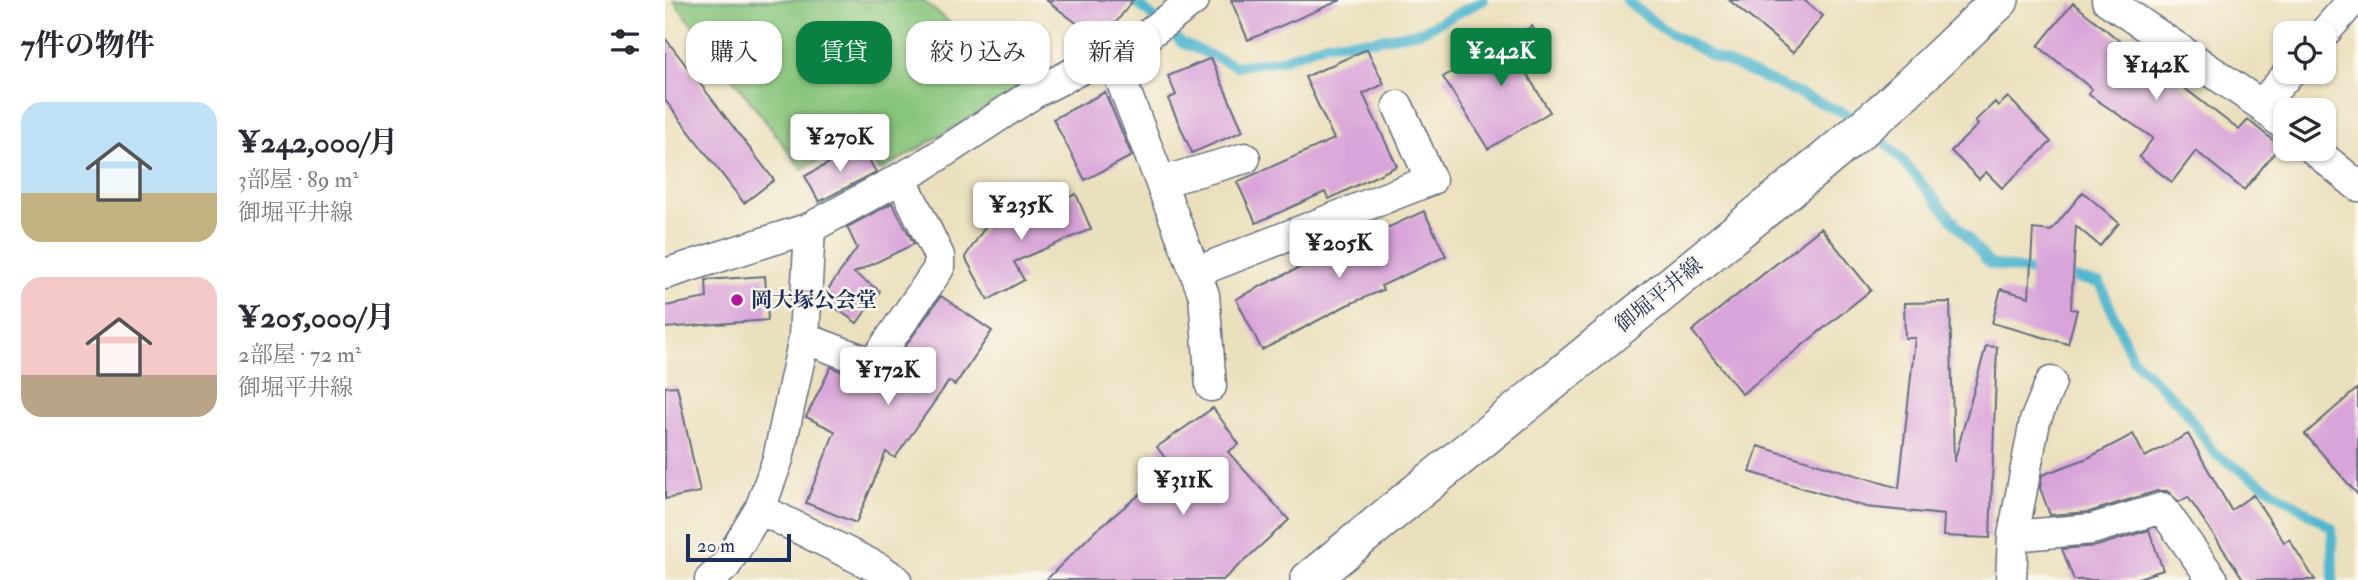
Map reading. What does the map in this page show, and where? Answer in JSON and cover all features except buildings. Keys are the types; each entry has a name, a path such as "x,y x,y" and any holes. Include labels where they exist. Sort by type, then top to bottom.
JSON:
{"street":[{"name":"御堀平井線","path":"1310,580 1888,107 2000,0"},
{"path":"2107,0 2273,116"},
{"path":"2335,21 2353,0"},
{"path":"1160,26 1190,3"},
{"path":"665,274 810,228 901,178 1034,93 1064,78"},
{"path":"1123,84 1204,295 1211,386"},
{"path":"2260,105 2279,84"},
{"path":"1196,272 1431,180 1398,106"},
{"path":"1161,182 1245,158"},
{"path":"2328,161 2358,186"},
{"path":"804,338 873,364 939,268 939,256 901,178"},
{"path":"726,573 760,509 778,459 804,338 810,228"},
{"path":"2011,580 2013,536 2035,421 2050,382"},
{"path":"2013,536 2092,529 2162,508 2213,580"},
{"path":"760,509 880,569 896,580"}],"green space":[{"path":"673,0 922,0 948,21 906,21 906,84 1024,86 880,171 861,139 802,169 737,84 782,84 782,21 689,21"}],"waterway":[{"path":"1134,0 1182,43 1236,66 1281,60 1326,43 1374,40 1420,32 1484,0"},
{"path":"1626,0 1659,26 1710,55 1865,122 1902,160 1990,264 2042,273"},
{"path":"2062,276 2100,283 2132,358 2184,409 2215,454 2332,528 2333,580"}],"place":[{"name":"岡大塚公会堂","path":"737,300"}]}
